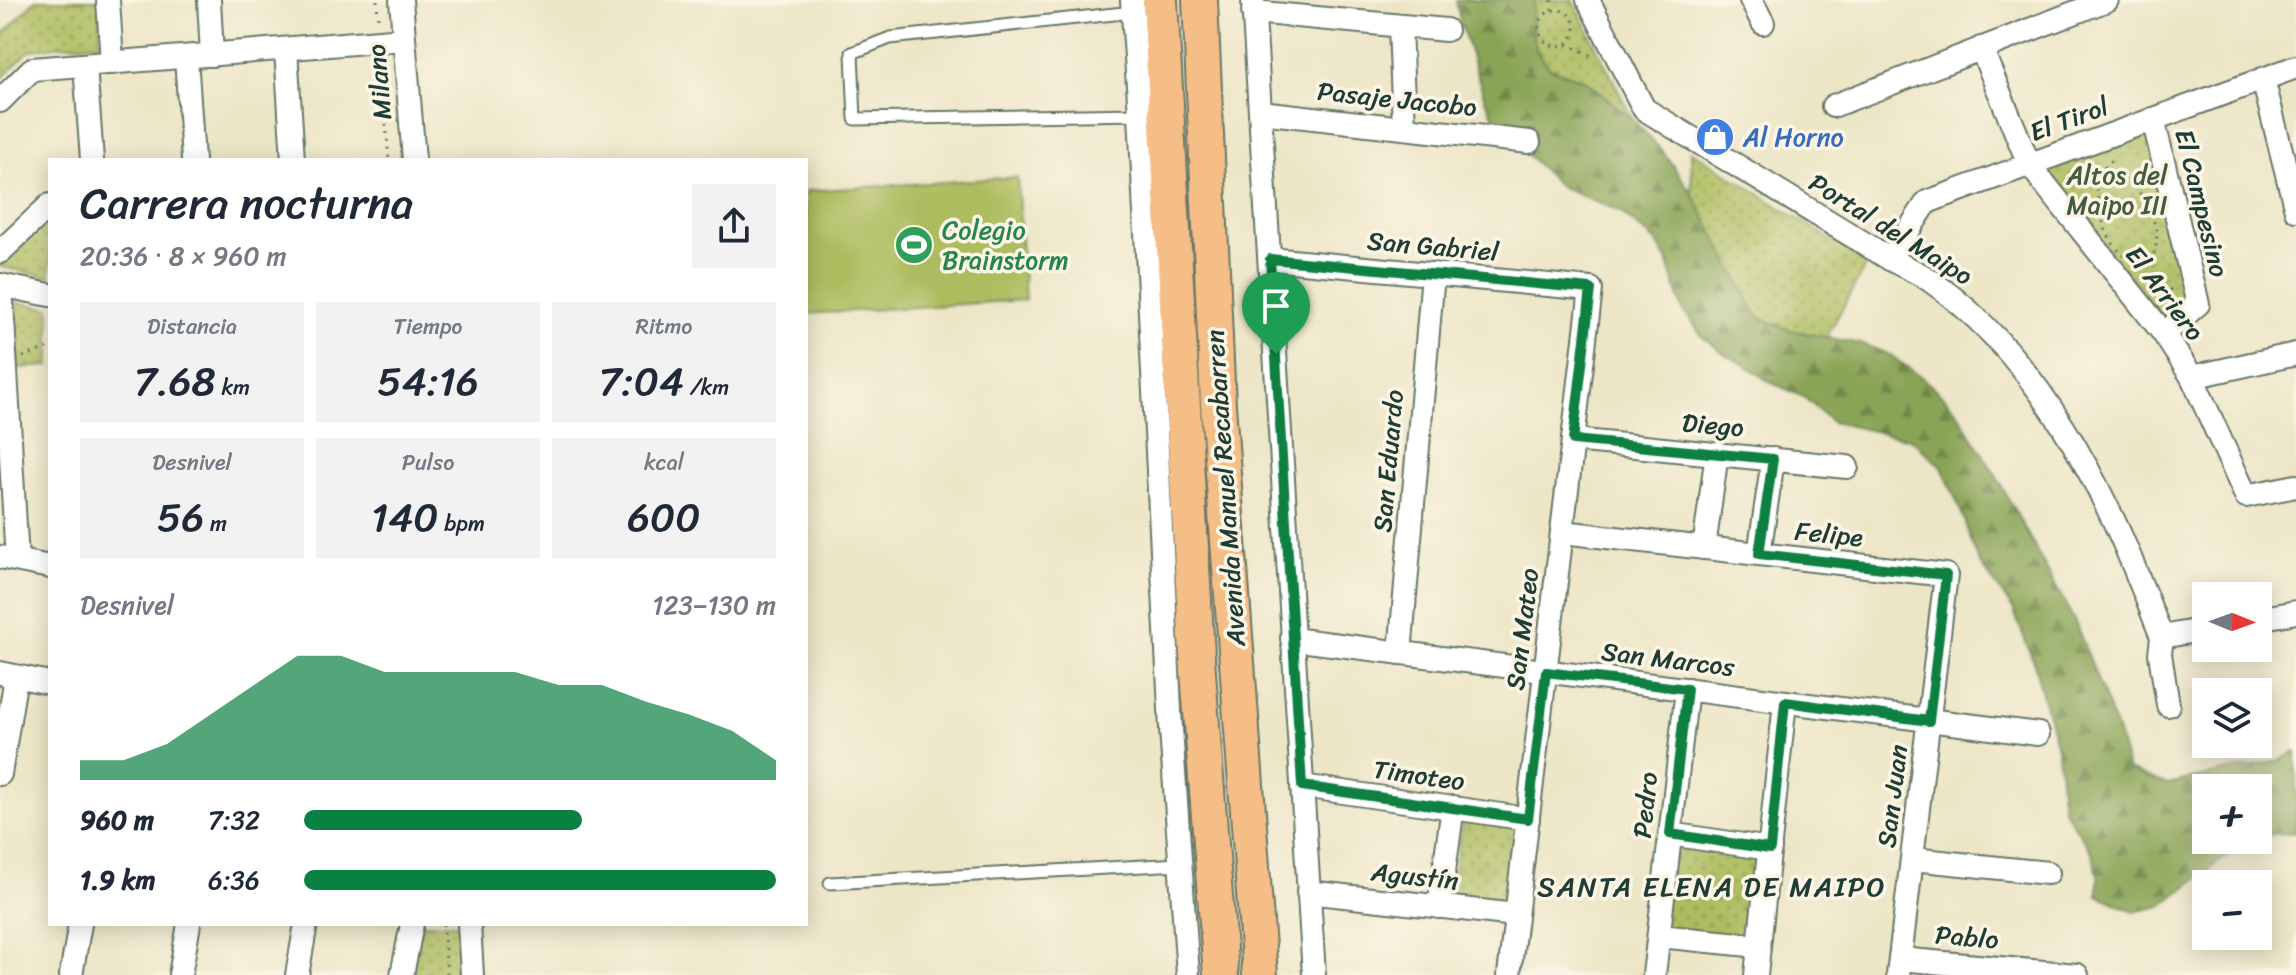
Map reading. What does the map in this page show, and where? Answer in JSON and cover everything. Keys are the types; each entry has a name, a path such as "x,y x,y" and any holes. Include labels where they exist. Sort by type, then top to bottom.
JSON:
{"main road":[{"name":"Avenida Manuel Recabarren","path":"1142,4 1221,975"},
{"name":"Avenida Manuel Recabarren","path":"1202,8 1218,405 1260,975"}],"street":[{"path":"108,0 112,63"},
{"path":"209,0 212,55"},
{"name":"Milano","path":"401,0 414,158"},
{"name":"Portal del Maipo","path":"1588,0 1644,109 1926,278 1970,313 2014,359 2067,429 2111,514 2162,637 2160,654 2168,705"},
{"path":"1751,0 1763,23"},
{"path":"1833,106 2107,0"},
{"path":"1142,4 1140,114 1171,729 1188,975"},
{"path":"1314,975 1253,6 1446,30"},
{"path":"1400,26 1404,128"},
{"path":"0,101 32,69 404,39"},
{"name":"El Arriero","path":"1981,48 2029,164 2164,334 2192,377 2246,496 2296,486"},
{"path":"286,49 293,158"},
{"path":"186,57 193,158"},
{"path":"85,65 92,158"},
{"name":"El Tirol","path":"1890,259 1927,202 2296,67"},
{"path":"2263,79 2296,210"},
{"name":"Pasaje Jacobo","path":"1260,112 1529,142"},
{"name":"El Campesino","path":"2153,119 2198,304 2164,334"},
{"path":"0,252 48,207"},
{"name":"San Gabriel","path":"1270,259 1591,289"},
{"name":"San Eduardo","path":"1400,653 1433,274"},
{"path":"48,295 0,285 5,360 9,559 48,567"},
{"name":"San Mateo","path":"1509,975 1591,289"},
{"path":"2192,377 2296,354"},
{"name":"Diego","path":"1573,440 1847,467"},
{"path":"1704,548 1717,453"},
{"path":"1759,554 1773,459"},
{"name":"Felipe","path":"1562,532 1946,575"},
{"name":"San Juan","path":"1899,967 1946,575"},
{"path":"2272,616 2296,612"},
{"path":"2162,637 2192,632"},
{"name":"San Marcos","path":"1292,639 2038,734"},
{"path":"0,774 8,675 48,683"},
{"name":"Pedro","path":"1654,975 1687,689"},
{"path":"1756,975 1785,702"},
{"name":"Timoteo","path":"1302,786 1528,819"},
{"path":"1439,907 1453,807"},
{"path":"1670,834 1770,849"},
{"path":"1913,859 2048,873"},
{"name":"Agustín","path":"1308,892 1516,915"},
{"path":"71,975 80,926"},
{"path":"180,975 189,926"},
{"path":"297,975 306,926"},
{"path":"402,975 412,926"},
{"path":"469,926 472,975"},
{"path":"1659,936 1759,946"},
{"name":"Pablo","path":"1899,967 2077,975"}],"lane":[{"path":"1140,114 855,119 852,53 890,38 1142,4"},
{"path":"830,883 1180,864"}],"path":[{"path":"377,0 389,158"},
{"path":"1552,0 1552,10"},
{"path":"1561,9 1569,13 1576,29 1567,44 1558,47 1549,45 1539,31 1539,22 1544,14 1552,10 1561,9"},
{"path":"2149,265 2136,264 2123,255 2113,242 2102,224 2095,177 2114,174 2137,188 2157,230 2156,248 2149,265 2157,283"},
{"path":"5,360 18,359 48,348"},
{"path":"443,926 447,975"}],"green space":[{"path":"35,0 100,0 100,43 29,51 0,80 0,38"},
{"path":"1456,0 1534,0 1532,34 1537,52 1550,68 1586,81 1633,120 1663,152 1692,193 1758,317 1790,330 1861,344 1886,353 1944,397 1956,410 1995,474 2075,622 2118,733 2128,770 2166,784 2192,779 2192,854 2231,854 2209,870 2192,870 2192,883 2161,906 2134,912 2098,895 2098,875 2093,854 2063,809 2057,748 2034,663 2013,609 1978,560 1942,467 1911,439 1832,422 1804,397 1770,382 1703,337 1683,310 1667,260 1656,242 1619,211 1559,186 1499,127 1485,99"},
{"path":"1534,0 1573,0 1633,120 1586,81 1550,68 1537,52 1532,34"},
{"name":"Altos del Maipo III","path":"2148,133 2189,301 2165,322 2043,169"},
{"path":"1691,151 1854,254 1866,265 1826,338 1790,330 1757,317 1692,193"},
{"name":"Colegio Brainstorm","path":"1017,177 1025,300 808,314 808,191"},
{"path":"48,213 48,277 1,267 0,263"},
{"path":"15,302 48,308 48,366 18,368"},
{"path":"2296,752 2296,832 2272,835 2272,774 2215,774 2278,761"},
{"path":"1463,819 1519,827 1507,907 1450,897"},
{"name":"SANTA ELENA DE MAIPO","path":"1672,837 1767,851 1756,943 1661,935"},
{"path":"420,926 457,926 461,975 411,975"}],"place":[{"name":"Al Horno","path":"1715,137"},
{"name":"Colegio Brainstorm","path":"914,245"}],"district":[{"name":"SANTA ELENA DE MAIPO","path":"1712,886"}],"route":[{"path":"1270,259 1591,289 1573,440 1773,459 1759,554 1946,575 1929,721 1785,702 1770,849 1670,834 1687,689 1546,672 1528,819 1302,786 1276,354 1270,259"}]}
